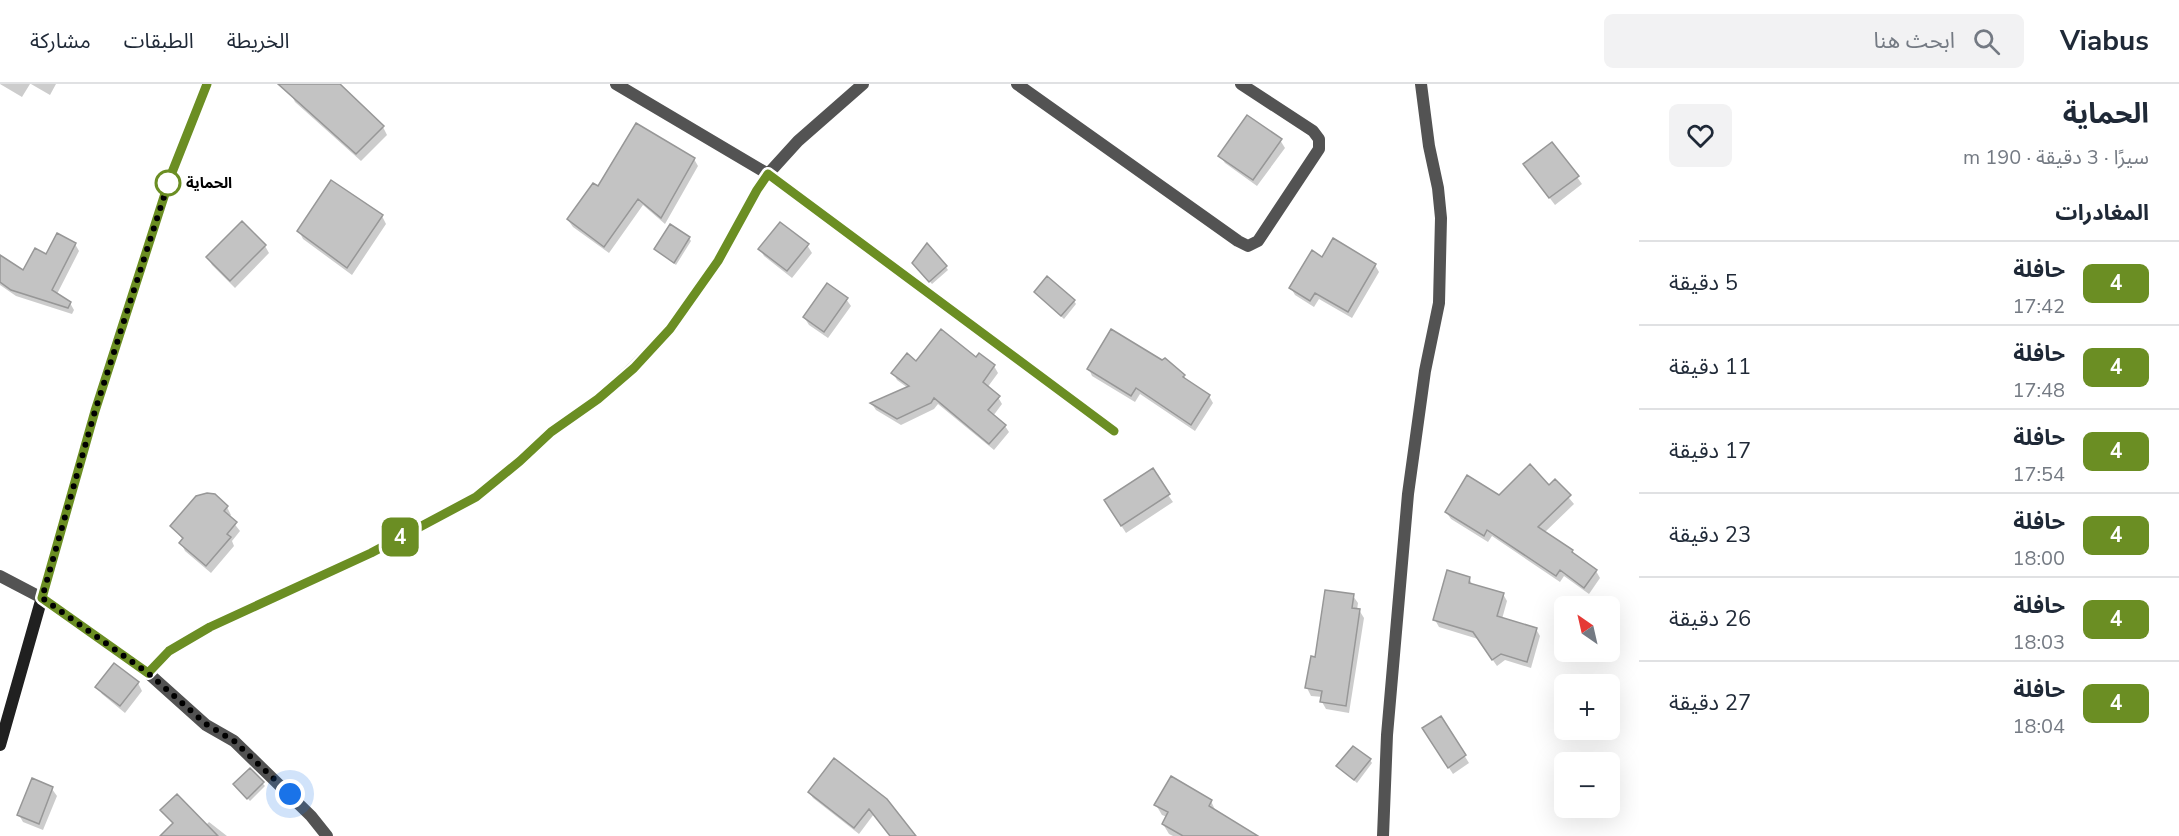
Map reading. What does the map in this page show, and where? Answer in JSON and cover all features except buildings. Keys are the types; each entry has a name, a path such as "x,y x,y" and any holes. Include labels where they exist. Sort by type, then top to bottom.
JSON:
{"main road":[{"path":"0,745 95,411 171,175 207,84"}],"street":[{"path":"616,84 768,174 1114,431"},
{"path":"148,673 169,651 210,627 371,553 476,497 551,432 598,399 634,368 670,329 718,261 768,174 798,141 863,84"},
{"path":"1017,84 1248,246 1258,241 1319,149 1318,139 1313,131 1241,84"},
{"path":"1383,836 1387,735 1408,494 1425,371 1439,303 1441,218 1421,84"},
{"path":"0,576 42,598 148,673 206,724 234,741 311,816 327,836"}],"bus line":[{"name":"4","path":"207,84 171,175 95,411 42,598 148,673 169,651 210,627 371,553 476,497 551,432 598,399 634,368 670,329 718,261 768,174 1114,431"}],"place":[{"name":"الحماية","path":"168,183"}],"route":[{"path":"168,183 171,175 95,411 42,598 148,673 206,724 234,741 290,794"}]}
